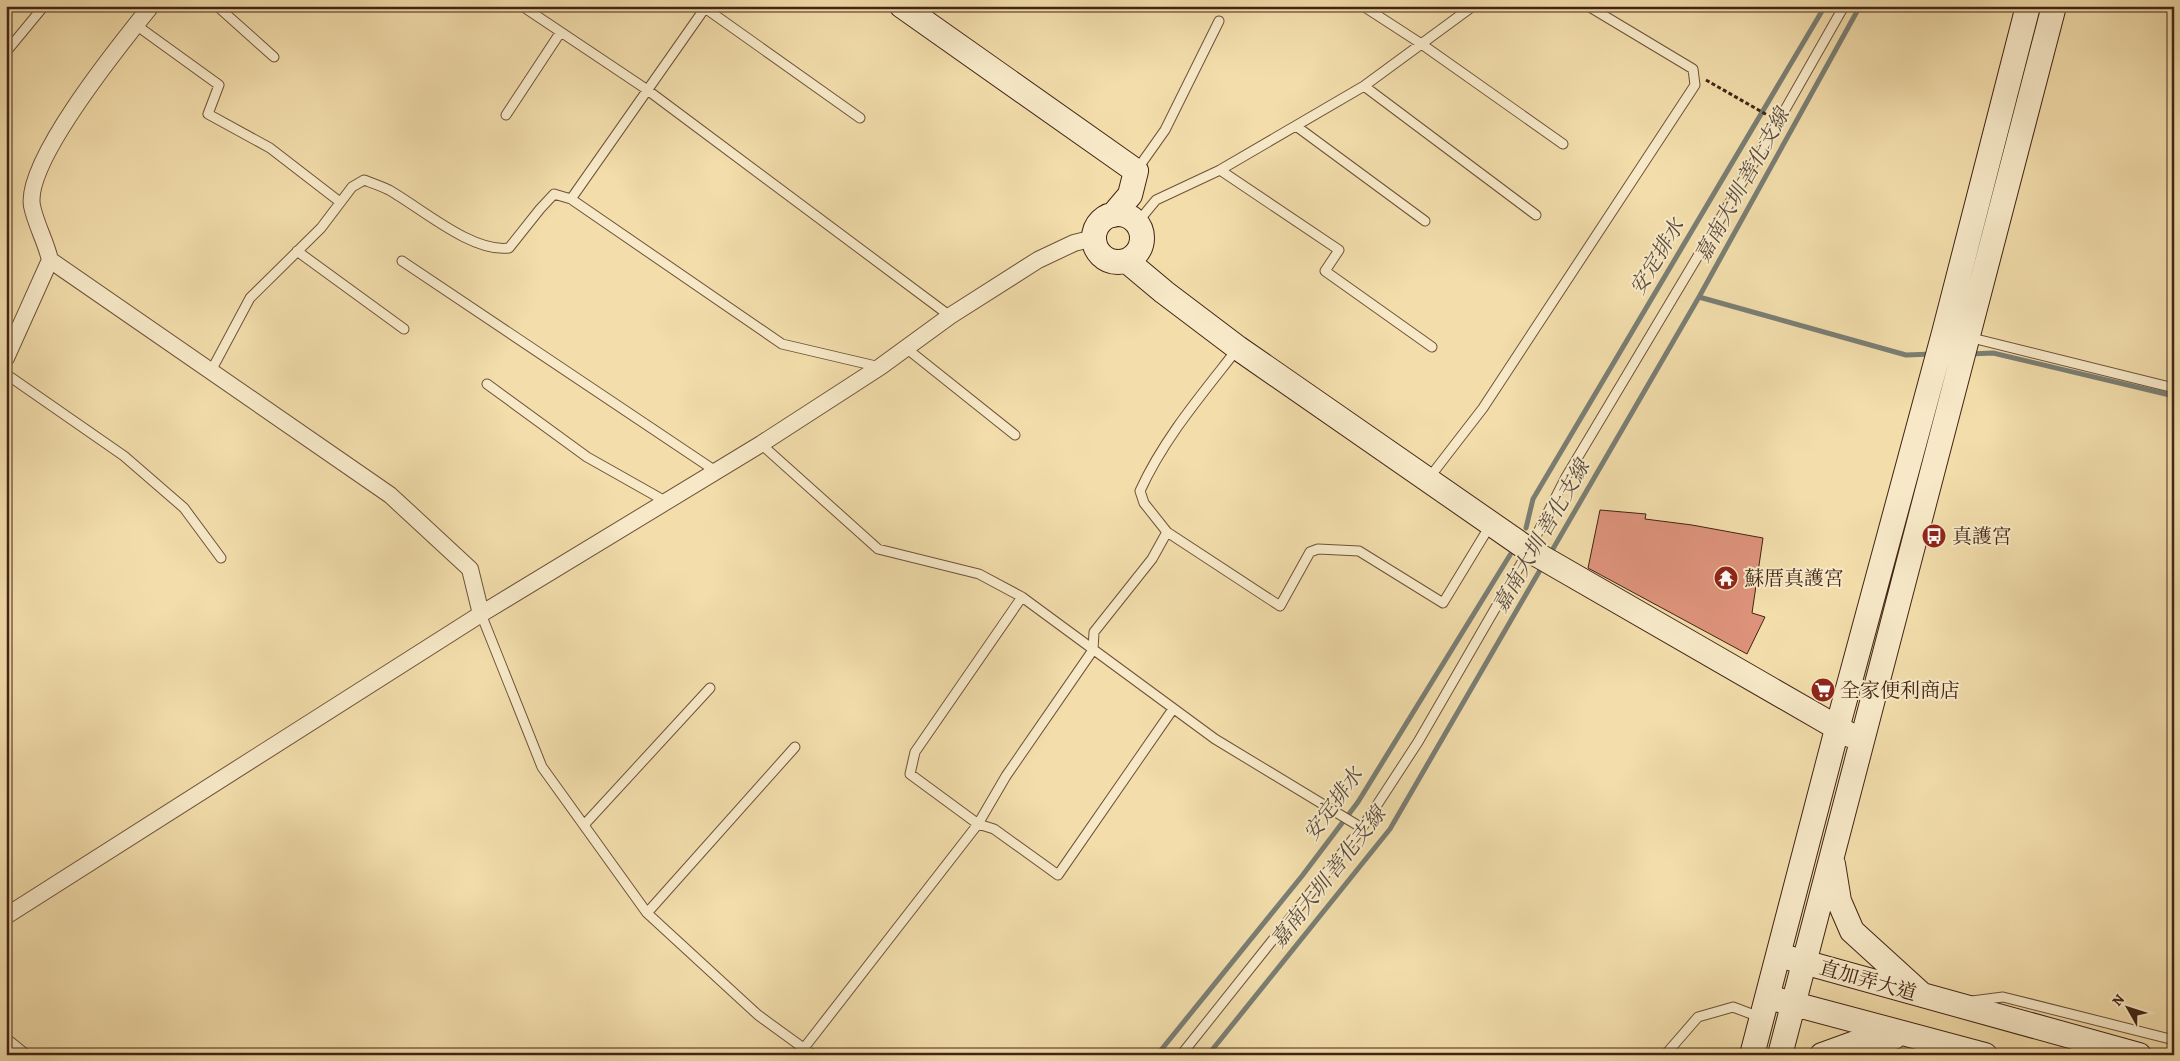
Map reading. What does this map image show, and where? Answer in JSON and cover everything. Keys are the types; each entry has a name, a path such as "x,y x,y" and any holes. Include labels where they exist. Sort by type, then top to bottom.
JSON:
{"main road":[{"path":"902,6 1136,171 1130,195 1113,215 1100,223 1094,238 1099,253 1105,258 1120,262 1127,261 1138,251 1141,244 1141,230 1137,223 1126,216 1113,215"},
{"path":"1780,1055 1861,741 1956,335 2028,6"},
{"path":"1752,1055 1837,729 2054,6"},
{"path":"1127,261 1164,292 1238,348 1533,552 1837,729 1861,741"},
{"path":"1831,853 1838,902 1852,931 1922,995"},
{"name":"直加弄大道","path":"1779,955 2139,1055"},
{"name":"直加弄大道","path":"1765,1007 1792,1004 1913,1036 1948,1049 1985,1055"},
{"path":"1822,1055 1869,1038 1913,1036"}],"street":[{"path":"6,358 50,260 47,245 32,205 34,186 42,163 105,64 151,6"},
{"path":"6,916 481,614 714,470 761,444 880,367 950,316 1038,260 1074,243 1094,238"},
{"path":"50,260 390,495 470,568 481,614"}],"lane":[{"path":"6,52 44,6"},
{"path":"217,6 274,57"},
{"path":"522,6 646,89 950,316"},
{"path":"1363,6 1420,43 1563,144"},
{"path":"1137,223 1156,200 1220,170 1364,86 1420,43 1473,6"},
{"path":"1428,478 1483,408 1695,85 1693,69 1588,6"},
{"path":"1181,1055 1362,828 1418,742 1533,552 1566,477 1778,122 1844,6"},
{"path":"571,199 646,89 705,8 860,118"},
{"path":"1136,171 1165,130 1219,21"},
{"path":"136,25 219,85 208,114 270,148 340,202"},
{"path":"506,115 560,33"},
{"path":"1364,86 1536,215"},
{"path":"1296,126 1425,221"},
{"path":"1220,170 1339,250 1326,271 1432,347"},
{"path":"210,371 250,298 321,228 352,187 364,180 388,190 440,224 496,250 509,248 554,194 571,199 782,344 880,367"},
{"path":"297,251 404,329"},
{"path":"402,261 714,470"},
{"path":"1956,335 2174,388"},
{"path":"906,348 1015,435"},
{"path":"1238,348 1191,408 1150,469 1140,491 1144,502 1167,532 1280,606 1310,552 1318,549 1359,551 1443,603 1492,522"},
{"path":"6,374 124,456 184,508 221,558"},
{"path":"487,384 587,457 665,501"},
{"path":"761,444 878,549 979,574 1022,597 1215,740 1362,828"},
{"path":"804,1048 978,824 1006,776 1093,650 1094,632 1152,559 1167,532"},
{"path":"1022,597 914,752 910,774 978,824 994,829 1058,875 1173,709"},
{"path":"481,614 542,767 647,913 758,1015 813,1055"},
{"path":"584,825 710,688"},
{"path":"647,913 795,747"},
{"name":"直加弄大道","path":"1956,1004 2003,997 2174,1040"},
{"path":"1665,1055 1698,1017 1734,1007 1765,1007"},
{"path":"6,1038 27,1055"}],"path":[{"path":"1695,85 1707,79 1774,118"}],"building":[{"path":"1600,510 1646,514 1645,519 1692,525 1763,538 1752,613 1765,617 1747,654 1588,568"}],"waterway":[{"name":"安定排水","path":"1526,528 1533,499 1825,6"},
{"name":"嘉南大圳 善化支線","path":"1550,554 1699,297 1860,6"},
{"path":"1699,297 1906,355 1933,354"},
{"path":"1969,354 1993,353 2174,396"},
{"name":"安定排水","path":"1157,1055 1302,876 1358,802 1510,555"},
{"name":"嘉南大圳 善化支線","path":"1208,1055 1390,829 1543,565"}],"place":[{"name":"真護宮","path":"1934,536"},
{"name":"蘇厝真護宮","path":"1726,578"},
{"name":"全家便利商店","path":"1823,690"}]}
